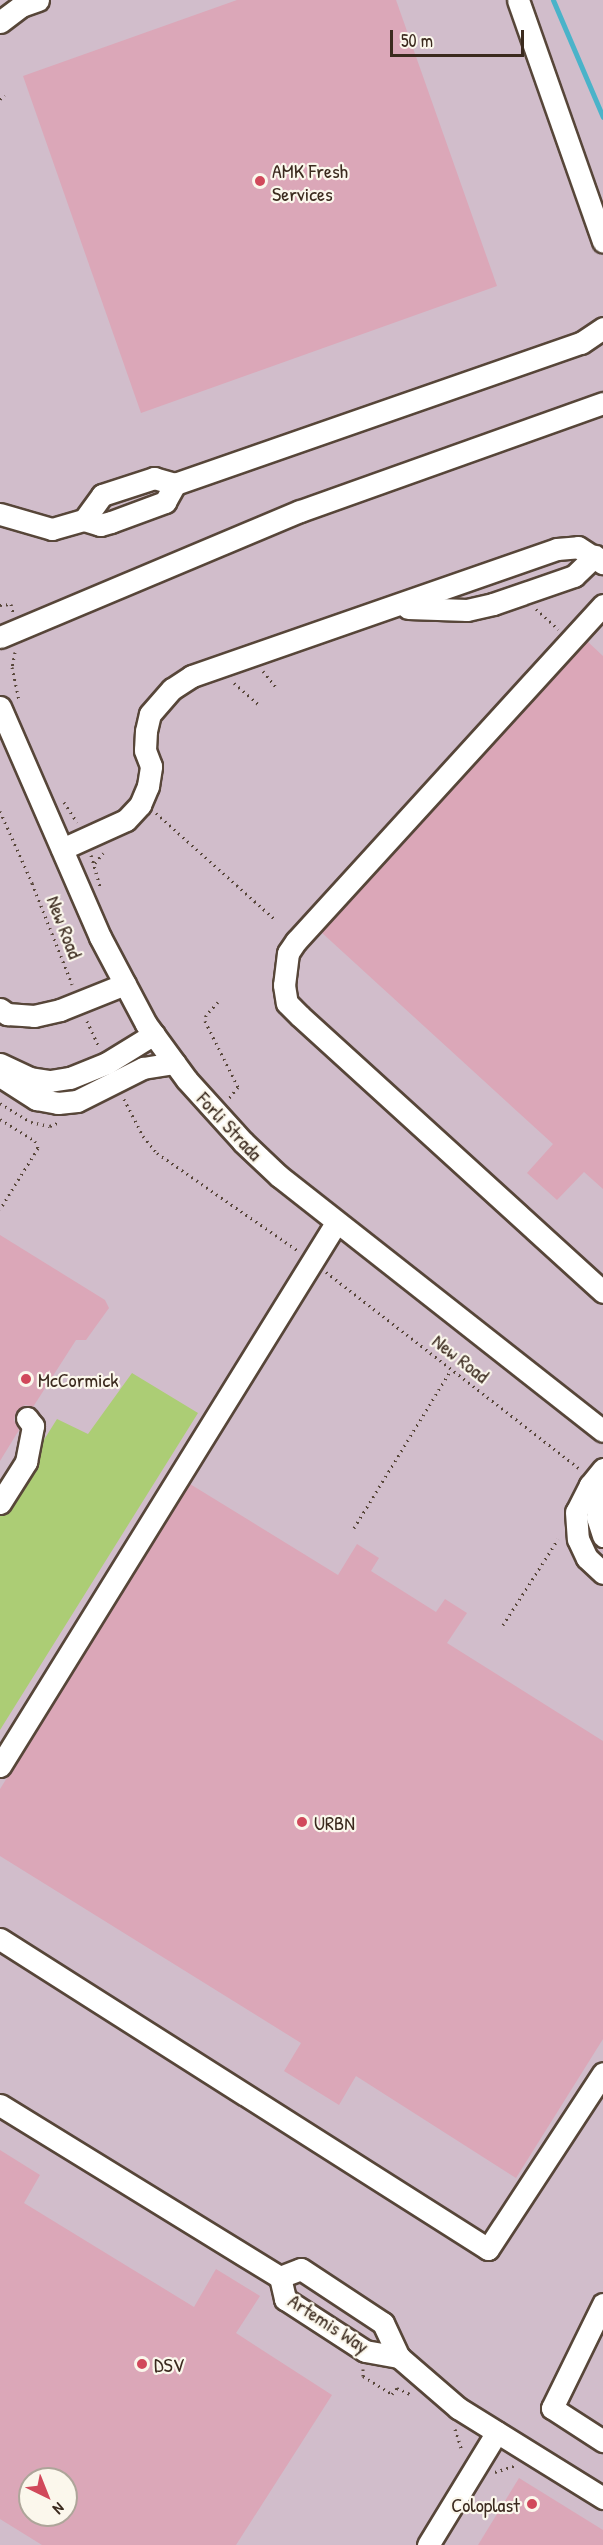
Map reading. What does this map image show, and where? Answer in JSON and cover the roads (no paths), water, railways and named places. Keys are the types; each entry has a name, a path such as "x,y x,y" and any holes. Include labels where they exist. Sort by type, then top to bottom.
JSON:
{"street":[{"path":"0,22 21,6 38,0"},
{"path":"518,0 603,241"},
{"path":"0,513 52,529 84,520 102,495 153,478 175,484 581,343 603,328"},
{"path":"0,637 290,515 603,403"},
{"path":"62,849 126,820 140,805 148,786 151,765 145,750 150,714 172,689 192,676 557,549 578,547 599,559 574,576 493,604 467,610 407,608 399,604"},
{"path":"603,605 296,941 288,953 284,985 287,1003 300,1016 603,1292"},
{"name":"Forli Strada","path":"10,706 62,849 100,937 154,1034 175,1063 243,1142 279,1176 603,1431"},
{"path":"0,1010 7,1014 34,1016 79,1003 125,984"},
{"path":"0,1064 30,1078 50,1081 70,1078 106,1063 154,1034"},
{"path":"0,1076 36,1099 58,1103 77,1101 142,1068 175,1063"},
{"path":"0,1766 336,1223"},
{"path":"0,1503 26,1462 33,1426 27,1418"},
{"path":"592,1475 600,1505 597,1517 603,1536"},
{"path":"592,1475 576,1512 578,1539 587,1558 603,1573"},
{"path":"0,1939 488,2249 603,2073"},
{"name":"Artemis Way","path":"0,2105 280,2277 285,2299 365,2351 399,2356"},
{"path":"280,2277 301,2269 383,2323 399,2356 458,2408 603,2498"},
{"path":"603,2304 552,2408 603,2441"},
{"path":"428,2545 497,2432"}],"waterway":[{"path":"553,0 603,117"}],"place":[{"name":"AMK Fresh Services","path":"260,181"},
{"name":"McCormick","path":"26,1379"},
{"name":"URBN","path":"302,1822"},
{"name":"DSV","path":"142,2364"},
{"name":"Coloplast","path":"532,2504"}]}
